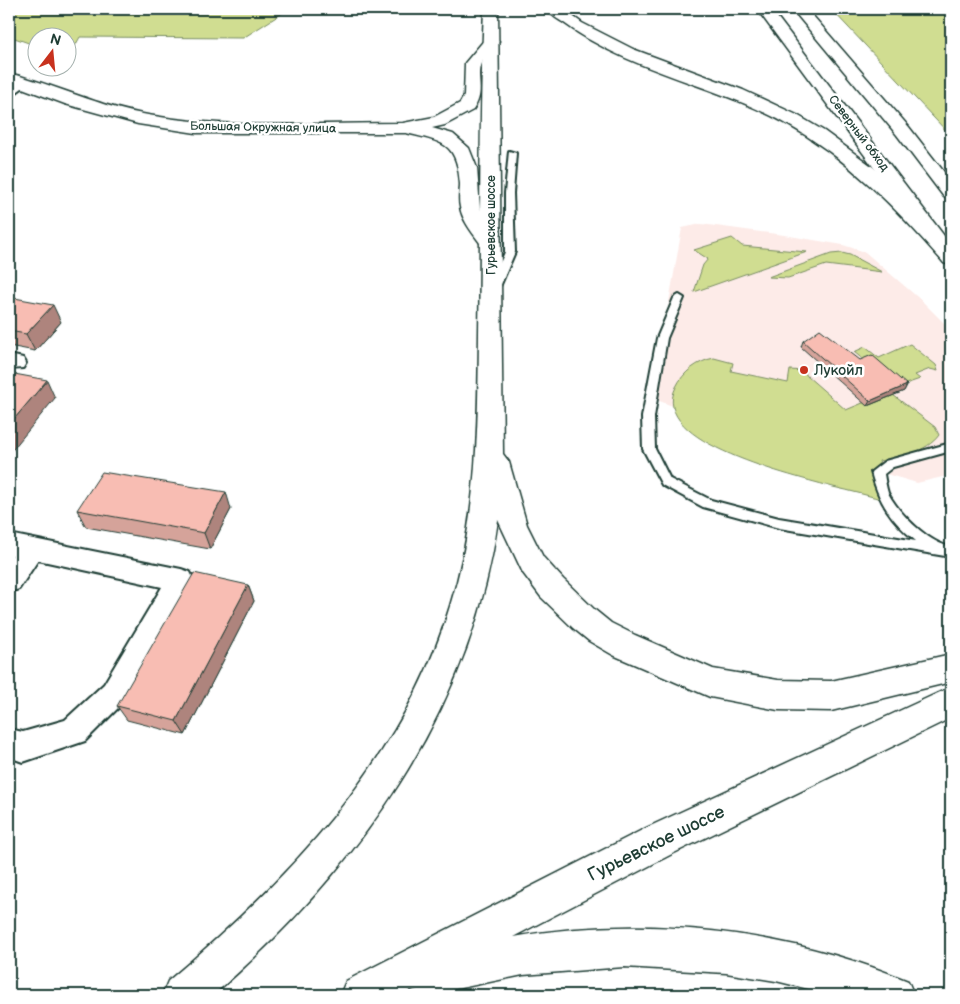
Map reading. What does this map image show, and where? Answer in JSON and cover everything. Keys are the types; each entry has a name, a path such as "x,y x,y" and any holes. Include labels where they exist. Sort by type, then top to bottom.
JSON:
{"main road":[{"name":"Гурьевское шоссе","path":"491,9 491,441"},
{"path":"554,9 576,24 620,48 763,105 813,130 846,153 889,190 951,259"},
{"name":"Северный обход","path":"764,9 852,124 951,259"},
{"path":"799,9 897,124 951,193"},
{"path":"404,128 426,125 444,119 468,106 472,96 473,63 491,41"},
{"name":"Большая Окружная улица","path":"13,84 144,120 196,128 404,128"},
{"path":"404,128 447,137 462,149 467,157 470,210 490,242"},
{"path":"491,441 513,525 533,565 552,588 584,619 600,632 624,645 710,684 778,695 831,696 951,668"},
{"path":"182,995 224,961 282,905 352,824 408,740 440,674 458,630 478,546 490,471 491,441"},
{"name":"Гурьевское шоссе","path":"362,994 659,841 951,702"},
{"path":"362,994 462,965 566,950 596,949 681,950 760,959 825,973 894,995"}],"street":[{"path":"9,581 20,546 181,580 114,692 74,730 23,747 9,743"}],"lane":[{"path":"491,298 510,252 509,193 512,152"},
{"path":"678,298 662,338 648,417 649,449 666,482 707,504 779,523 945,551"},
{"path":"945,551 924,541 896,512 882,492 877,472 889,464 951,446"}],"shaded area":[{"name":"Лукойл","path":"701,224 843,245 865,252 922,301 951,330 951,475 917,483 731,429 652,398 682,228"}],"green space":[{"path":"9,9 289,9 243,38 80,37 78,41 78,28 28,28 28,43 9,36"},
{"path":"831,9 951,9 951,136"},
{"path":"732,238 742,246 807,252 694,292 703,265 708,259 694,250"},
{"path":"842,253 850,255 882,272 826,265 788,278 768,277 831,254"},
{"path":"910,344 936,365 938,371 930,369 915,375 920,379 897,387 854,352 865,347 879,358"},
{"path":"714,358 733,363 731,371 788,383 790,370 804,371 807,376 846,410 889,392 935,427 939,435 934,441 920,450 879,461 886,484 888,501 760,466 704,441 683,425 673,407 676,387 687,372 708,359"}],"building":[{"path":"9,297 53,305 26,334 9,331"},
{"path":"820,329 860,360 872,355 907,385 870,401 803,341"},
{"path":"9,373 47,380 9,425"},
{"path":"102,472 226,492 204,533 77,510"},
{"path":"194,573 248,585 176,721 117,706"}],"place":[{"name":"Лукойл","path":"804,370"}]}
